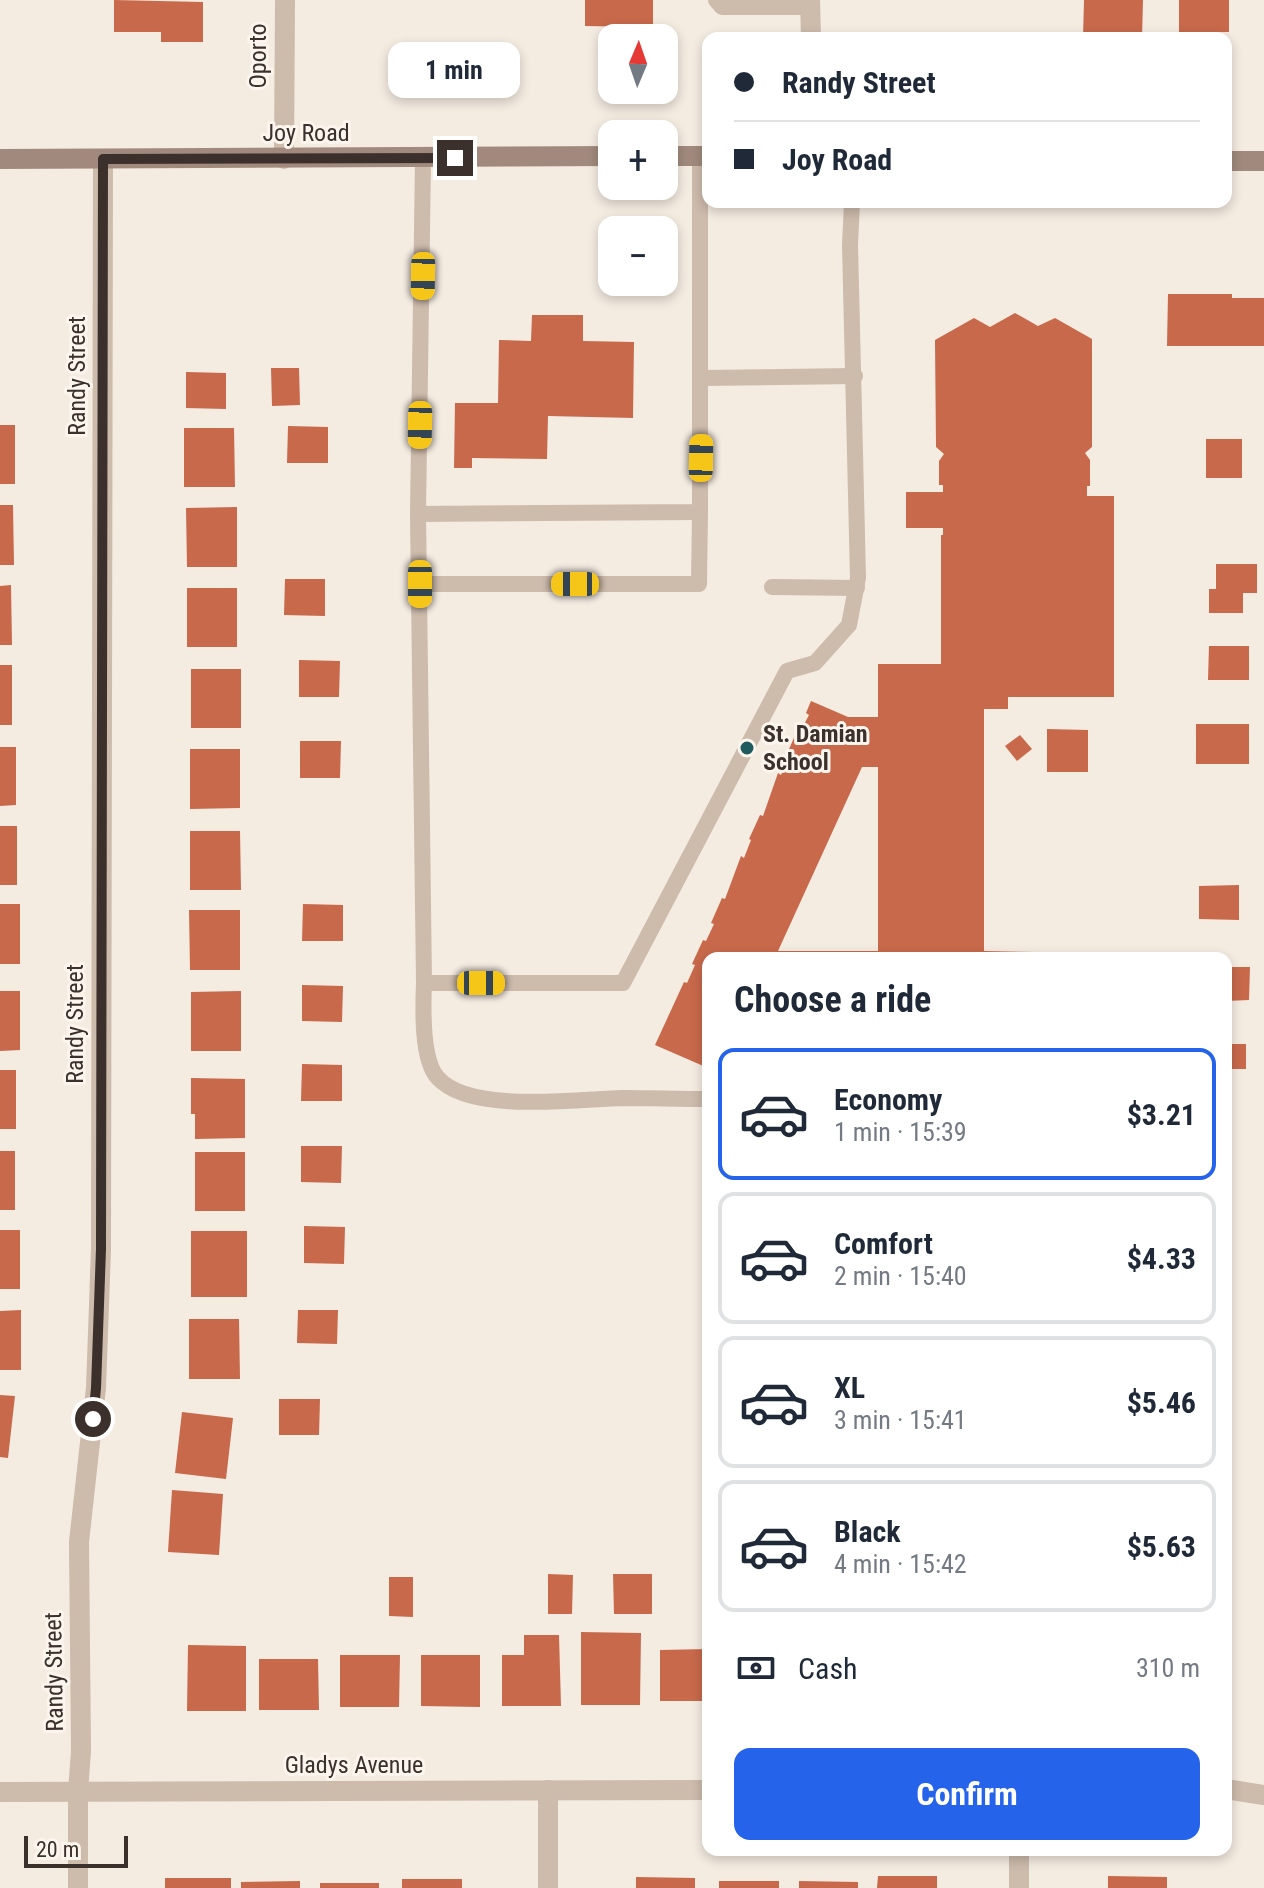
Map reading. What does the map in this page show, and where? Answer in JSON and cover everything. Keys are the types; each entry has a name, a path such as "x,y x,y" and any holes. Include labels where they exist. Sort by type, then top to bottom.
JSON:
{"street":[{"name":"Oporto","path":"284,159 285,0"},
{"path":"810,3 811,32"},
{"name":"Joy Road","path":"0,159 598,156"},
{"path":"678,156 702,156"},
{"name":"Randy Street","path":"78,1888 81,1751 79,1542 96,1388 101,1249 103,159"},
{"path":"1232,161 1264,161"},
{"path":"548,1790 548,1888"},
{"name":"Gladys Avenue","path":"0,1792 702,1790"},
{"path":"1232,1790 1264,1795"},
{"path":"1019,1856 1019,1888"}],"lane":[{"path":"716,0 722,7 810,3"},
{"path":"423,158 418,514 423,1035 436,1077 451,1088 475,1097 508,1102 702,1099"},
{"path":"420,584 699,584 704,208"},
{"path":"424,983 623,983 787,671 815,663 849,625 857,588 852,208"},
{"path":"702,378 855,376"},
{"path":"418,514 700,512"},
{"path":"772,587 857,588"}],"building":[{"path":"114,0 203,2 203,42 161,42 161,32 114,32"},
{"path":"585,0 653,0 653,24 585,26"},
{"path":"1084,0 1143,0 1142,32 1083,32"},
{"path":"1179,0 1229,0 1229,32 1179,32"},
{"path":"1168,294 1232,294 1232,298 1264,298 1264,346 1167,346"},
{"name":"St. Damian School","path":"1015,313 1038,326 1055,318 1092,339 1092,447 1085,453 1090,460 1087,496 1114,496 1114,697 1008,697 1008,709 984,709 984,951 1035,952 702,952 702,1065 655,1045 684,982 687,983 703,940 706,941 714,924 711,923 722,898 725,899 741,856 744,858 760,815 763,816 797,731 800,732 809,715 806,713 811,701 848,717 878,717 878,664 941,664 943,528 906,528 906,492 943,492 943,485 939,485 939,461 944,454 936,447 935,340 974,318 990,327","holes":["862,767 878,767 878,951 778,951"]},
{"path":"532,315 583,315 583,341 634,342 633,418 548,416 547,459 472,458 472,468 454,468 455,403 498,403 499,340 531,341"},
{"path":"271,368 299,368 300,405 272,406"},
{"path":"186,372 226,373 226,409 186,408"},
{"path":"0,425 15,425 15,484 0,484"},
{"path":"288,426 328,427 328,463 287,463"},
{"path":"184,428 234,428 235,487 184,487"},
{"path":"1206,439 1242,439 1242,478 1206,478"},
{"path":"0,505 13,505 14,565 0,565"},
{"path":"237,507 237,567 187,567 186,508"},
{"path":"1216,564 1257,564 1257,593 1243,593 1243,613 1209,613 1209,589 1216,589"},
{"path":"285,579 325,579 325,616 284,615"},
{"path":"11,585 12,645 0,645 0,586"},
{"path":"187,588 237,588 237,647 187,647"},
{"path":"1209,646 1249,646 1249,680 1208,680"},
{"path":"299,660 340,661 339,697 299,697"},
{"path":"0,665 12,665 12,725 0,725"},
{"path":"191,669 241,669 241,728 191,728"},
{"path":"1196,724 1249,724 1249,764 1196,764"},
{"path":"1047,729 1088,730 1088,772 1047,772"},
{"path":"1020,735 1032,749 1017,761 1005,746"},
{"path":"300,741 341,741 340,778 300,778"},
{"path":"0,747 16,747 16,805 0,806"},
{"path":"190,749 240,749 240,808 190,809"},
{"path":"0,826 17,826 17,885 0,885"},
{"path":"190,831 240,831 241,890 190,890"},
{"path":"1239,885 1239,920 1199,919 1199,886"},
{"path":"0,904 20,904 20,964 0,964"},
{"path":"303,904 343,905 343,941 302,941"},
{"path":"189,910 240,910 240,970 190,970"},
{"path":"1232,967 1250,967 1249,1000 1232,1001"},
{"path":"302,985 343,986 342,1022 302,1021"},
{"path":"0,991 20,991 20,1050 0,1051"},
{"path":"241,991 241,1051 191,1051 191,992"},
{"path":"1232,1044 1246,1044 1246,1069 1232,1069"},
{"path":"302,1064 342,1065 342,1101 301,1101"},
{"path":"0,1070 16,1070 16,1129 0,1129"},
{"path":"191,1078 245,1079 245,1138 195,1139"},
{"path":"301,1146 342,1146 341,1183 301,1182"},
{"path":"0,1151 15,1151 15,1210 0,1210"},
{"path":"195,1152 245,1152 245,1211 195,1211"},
{"path":"304,1226 345,1227 344,1264 304,1263"},
{"path":"0,1230 20,1230 20,1289 0,1289"},
{"path":"191,1231 247,1231 247,1297 191,1297"},
{"path":"21,1310 21,1370 0,1370 0,1311"},
{"path":"298,1310 338,1310 337,1344 297,1343"},
{"path":"189,1319 239,1319 240,1379 189,1379"},
{"path":"0,1395 15,1396 8,1458 0,1457"},
{"path":"279,1399 320,1399 319,1435 279,1435"},
{"path":"182,1412 233,1418 226,1479 175,1473"},
{"path":"172,1490 223,1494 219,1555 168,1552"},
{"path":"548,1574 573,1575 572,1614 548,1614"},
{"path":"613,1574 652,1574 652,1614 614,1614"},
{"path":"389,1577 413,1577 413,1617 389,1616"},
{"path":"581,1632 641,1633 640,1705 581,1705"},
{"path":"524,1635 559,1635 561,1706 502,1706 502,1655 524,1655"},
{"path":"188,1645 246,1646 246,1711 187,1711"},
{"path":"702,1649 702,1701 660,1701 660,1650"},
{"path":"340,1655 400,1655 399,1707 340,1707"},
{"path":"421,1655 480,1655 480,1707 421,1706"},
{"path":"259,1659 318,1659 319,1710 259,1710"},
{"path":"878,1876 937,1876 937,1888 877,1888"},
{"path":"1108,1876 1167,1877 1167,1888 1108,1888"},
{"path":"636,1877 695,1878 695,1888 636,1888"},
{"path":"165,1878 231,1878 231,1888 165,1888"},
{"path":"402,1879 462,1879 462,1888 402,1888"},
{"path":"300,1881 300,1888 241,1888 241,1882"},
{"path":"719,1881 779,1881 779,1888 719,1888"},
{"path":"799,1881 858,1882 858,1888 799,1888"},
{"path":"320,1883 379,1883 379,1888 320,1888"}],"place":[{"name":"St. Damian School","path":"747,748"}],"route":[{"path":"93,1419 101,1249 103,159 455,158"}]}
